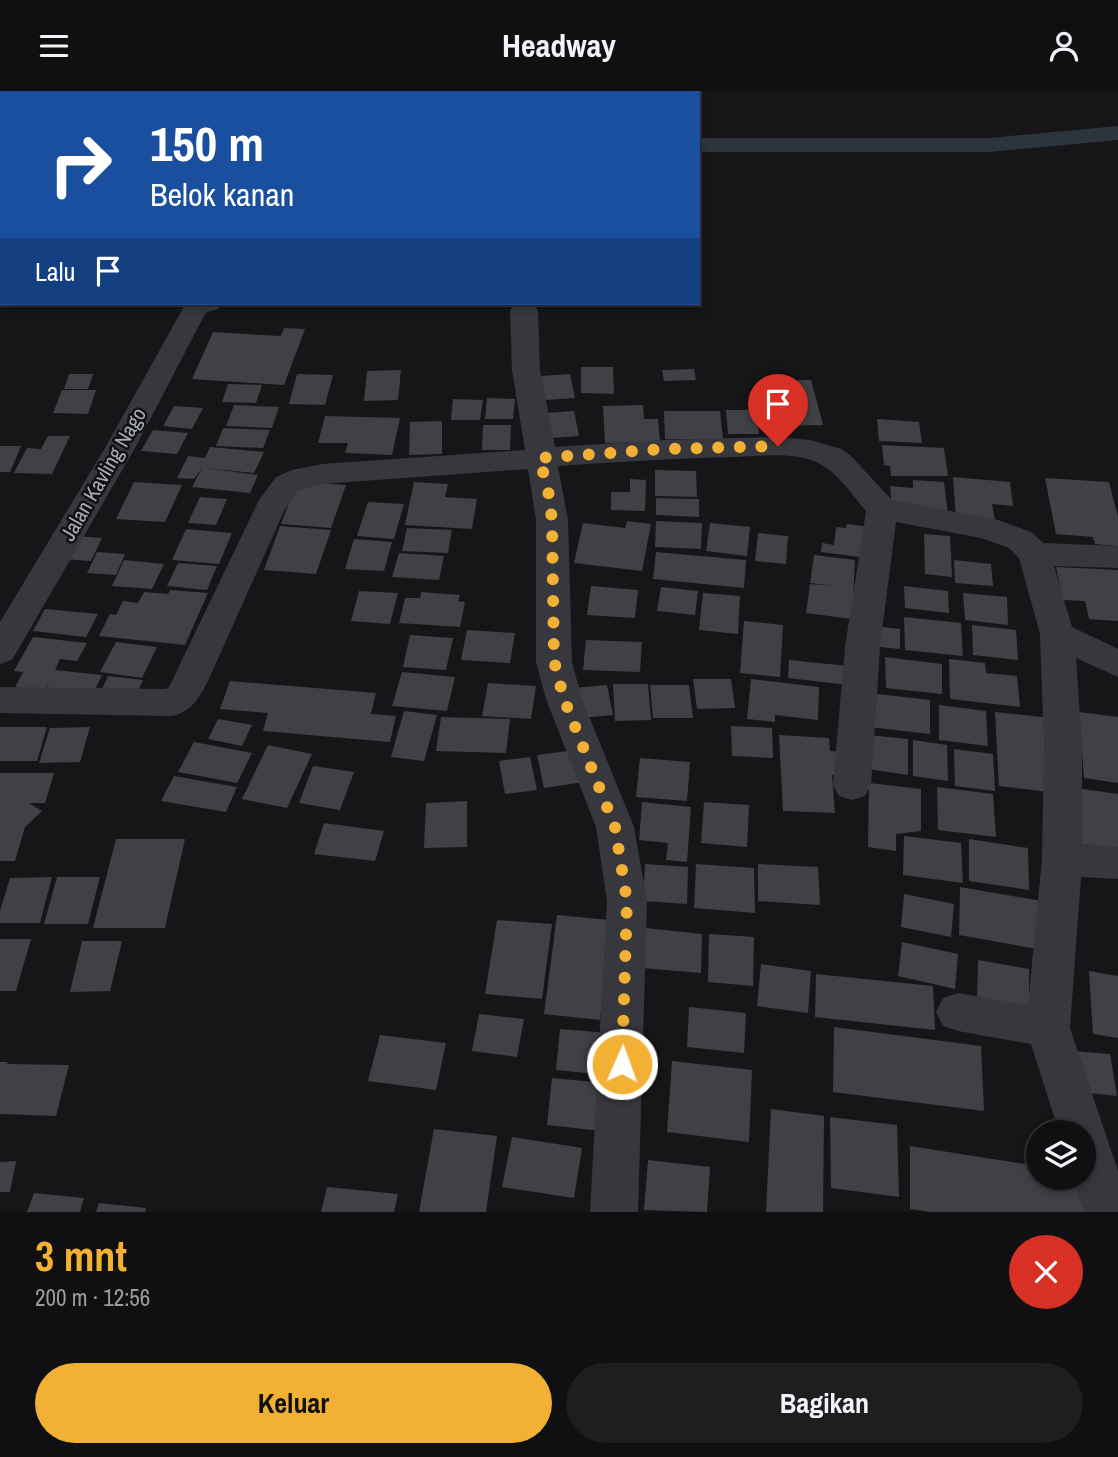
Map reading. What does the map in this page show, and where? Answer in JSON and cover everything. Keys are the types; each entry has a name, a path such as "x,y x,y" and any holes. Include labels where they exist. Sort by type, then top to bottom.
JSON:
{"street":[{"name":"Jalan Kavling Nago","path":"0,651 120,448 190,316 203,305"},
{"path":"524,311 526,370 539,458 548,489 552,520 554,661 564,699 615,827 627,901 614,1212"},
{"path":"0,700 153,705 173,703 182,696 190,681 270,507 287,484 323,474 665,449 778,446 810,449 830,456 882,509 1003,532 1020,540 1034,554 1057,634 1063,744 1062,859 1048,1028 1108,1212"},
{"path":"852,785 854,710 871,571 882,509"},
{"path":"1034,554 1118,557"},
{"path":"1057,634 1118,664"},
{"path":"1062,859 1118,863"},
{"path":"958,1012 1048,1028"}],"building":[{"path":"284,328 305,329 284,385 192,379 213,332 281,336"},
{"path":"581,367 613,367 614,394 581,393"},
{"path":"694,369 696,380 664,381 662,370"},
{"path":"401,370 398,400 364,401 367,371"},
{"path":"69,374 93,374 88,389 64,389"},
{"path":"297,374 333,375 325,405 289,404"},
{"path":"570,374 575,398 545,400 541,376"},
{"path":"811,380 823,425 771,426 762,381"},
{"path":"228,384 262,385 256,403 222,402"},
{"path":"62,390 96,390 88,414 53,413"},
{"path":"487,398 515,399 513,419 485,419"},
{"path":"453,399 483,400 480,420 451,420"},
{"path":"234,405 279,407 272,428 226,426"},
{"path":"643,405 644,419 658,419 660,442 605,443 603,406"},
{"path":"174,406 203,408 192,429 163,426"},
{"path":"726,410 756,410 759,434 728,434"},
{"path":"574,411 579,436 551,438 546,413"},
{"path":"664,411 720,411 723,440 665,439"},
{"path":"325,416 400,418 392,455 345,453 348,443 318,443"},
{"path":"877,419 919,422 922,443 879,441"},
{"path":"442,421 442,454 409,455 410,422"},
{"path":"483,425 511,425 510,450 482,450"},
{"path":"223,428 270,430 263,448 216,446"},
{"path":"153,430 188,433 177,454 141,451"},
{"path":"48,436 70,436 52,474 14,473 27,448 41,449"},
{"path":"882,445 944,448 948,476 891,476 890,466 884,465"},
{"path":"0,446 21,446 10,472 0,472"},
{"path":"210,447 264,452 254,473 205,468 258,475 250,493 192,487 202,468 194,479 177,478 188,456 205,458"},
{"path":"655,470 696,471 697,497 655,496"},
{"path":"953,477 1010,482 1013,506 992,504 995,521 956,518"},
{"path":"1045,478 1109,482 1118,517 1118,546 1095,544 1093,537 1056,534"},
{"path":"630,479 646,480 645,511 611,510 611,492 630,492"},
{"path":"913,480 944,482 948,514 892,510 890,486 913,488"},
{"path":"134,482 182,485 165,522 116,519"},
{"path":"297,482 346,485 331,528 281,524"},
{"path":"414,482 448,484 445,497 477,499 472,529 405,525"},
{"path":"200,497 227,499 216,525 188,523"},
{"path":"656,498 699,499 699,517 656,515"},
{"path":"368,502 404,504 394,539 357,536"},
{"path":"627,521 651,524 642,571 574,563 583,523 625,528"},
{"path":"656,521 702,523 701,549 655,547"},
{"path":"710,523 750,527 747,556 706,551"},
{"path":"847,524 870,527 868,558 821,552 822,543 834,545 836,527 846,528"},
{"path":"280,526 331,530 316,574 264,570"},
{"path":"407,528 452,530 448,553 402,551"},
{"path":"186,529 232,533 219,564 172,560"},
{"path":"758,533 788,536 786,564 755,561"},
{"path":"924,534 950,536 952,577 925,574"},
{"path":"75,536 102,538 91,561 63,559"},
{"path":"354,539 392,542 384,571 345,569"},
{"path":"97,552 125,554 116,575 87,573"},
{"path":"656,552 746,560 744,588 653,579"},
{"path":"399,553 444,556 439,580 392,577"},
{"path":"814,555 855,560 852,619 806,613 810,584 836,586 810,583"},
{"path":"124,560 164,564 152,589 112,586"},
{"path":"954,560 991,564 993,586 955,583"},
{"path":"178,563 217,566 207,590 167,586"},
{"path":"1056,567 1118,570 1118,621 1089,619 1085,601 1063,600"},
{"path":"591,586 638,590 635,618 587,615"},
{"path":"904,586 948,591 949,613 905,608"},
{"path":"661,587 698,591 695,615 657,611"},
{"path":"170,590 208,593 185,645 99,636 110,614 116,615 123,601 138,603 144,592 168,594"},
{"path":"359,591 398,593 390,624 351,621"},
{"path":"421,592 460,595 458,601 465,602 460,627 399,623 405,598 420,598"},
{"path":"703,593 740,596 738,634 699,630"},
{"path":"963,593 1007,597 1008,625 965,620"},
{"path":"45,609 98,614 86,637 33,631"},
{"path":"904,617 961,623 963,656 905,650"},
{"path":"744,621 783,625 780,677 740,673"},
{"path":"972,625 1016,630 1018,660 973,655"},
{"path":"872,626 900,629 900,649 871,646"},
{"path":"467,630 515,633 510,663 461,660"},
{"path":"410,635 453,638 446,670 403,667"},
{"path":"33,637 87,643 77,661 60,659 55,670 102,675 86,708 39,703 50,679 42,694 13,691 23,672 14,671"},
{"path":"586,640 642,642 640,672 583,670"},
{"path":"116,642 157,647 142,678 100,672"},
{"path":"885,657 942,664 942,694 886,688"},
{"path":"949,659 985,663 986,673 1017,676 1020,707 950,699"},
{"path":"789,660 848,666 848,685 788,678"},
{"path":"402,672 455,677 447,711 392,706"},
{"path":"108,676 143,680 129,710 94,706"},
{"path":"693,679 731,679 735,708 697,709"},
{"path":"751,679 819,687 818,720 775,715 775,722 747,719"},
{"path":"230,681 376,693 371,714 396,716 390,742 263,731 268,713 220,709"},
{"path":"488,683 536,686 531,719 482,716"},
{"path":"613,684 648,684 651,720 615,721"},
{"path":"607,685 613,715 579,718 574,688"},
{"path":"650,685 689,685 693,718 653,718"},
{"path":"869,693 930,700 930,734 869,727"},
{"path":"939,705 986,711 988,746 939,740"},
{"path":"404,711 437,715 424,761 391,757"},
{"path":"995,712 1052,718 1048,792 999,786"},
{"path":"1079,712 1118,717 1118,783 1084,778"},
{"path":"441,717 510,719 506,753 436,751"},
{"path":"218,719 252,725 242,746 208,739"},
{"path":"731,726 772,728 773,758 732,756"},
{"path":"0,727 47,727 37,761 0,761"},
{"path":"90,727 80,762 39,763 50,728"},
{"path":"779,735 829,738 830,751 842,752 844,776 832,775 835,813 783,811"},
{"path":"868,735 908,739 908,775 868,769"},
{"path":"913,740 947,745 948,781 913,776"},
{"path":"194,742 252,753 237,783 178,772"},
{"path":"268,745 312,754 287,808 242,799"},
{"path":"954,749 993,754 995,791 955,786"},
{"path":"575,750 583,782 544,788 537,755"},
{"path":"530,757 537,790 505,794 499,761"},
{"path":"640,758 690,762 687,801 636,797"},
{"path":"313,766 354,772 340,810 299,803"},
{"path":"0,773 54,773 45,803 29,803 42,811 25,827 15,861 0,861"},
{"path":"174,776 237,787 226,812 161,801"},
{"path":"869,783 921,789 921,831 896,834 896,851 868,847"},
{"path":"937,787 993,794 996,837 938,830"},
{"path":"1076,788 1118,794 1118,849 1080,844"},
{"path":"467,801 467,847 424,848 426,803"},
{"path":"642,802 691,807 687,862 666,860 668,843 639,840"},
{"path":"704,802 749,805 747,847 701,843"},
{"path":"324,823 384,831 375,861 314,854"},
{"path":"904,836 961,843 963,883 903,875"},
{"path":"116,839 185,839 165,928 93,928"},
{"path":"969,839 1028,848 1029,890 969,881"},
{"path":"645,864 688,867 687,904 643,901"},
{"path":"696,864 754,868 755,913 694,908"},
{"path":"758,864 818,867 820,905 758,901"},
{"path":"52,877 40,923 0,923 0,911 10,878"},
{"path":"57,877 100,877 88,924 44,924"},
{"path":"960,887 1048,902 1049,951 959,935"},
{"path":"904,894 954,904 951,937 901,927"},
{"path":"557,915 610,920 600,1020 544,1014"},
{"path":"497,920 552,924 542,999 485,994"},
{"path":"645,928 702,934 701,973 642,968"},
{"path":"709,934 754,937 753,986 708,982"},
{"path":"0,939 31,939 16,991 0,991"},
{"path":"82,941 122,941 110,991 70,992"},
{"path":"902,942 958,954 955,989 898,976"},
{"path":"978,960 1029,969 1029,1010 977,1001"},
{"path":"761,964 811,971 808,1013 757,1006"},
{"path":"1089,971 1118,976 1118,1038 1093,1034"},
{"path":"816,974 933,986 935,1030 815,1017"},
{"path":"689,1007 746,1013 744,1053 687,1047"},
{"path":"479,1014 524,1019 517,1057 472,1051"},
{"path":"834,1027 981,1046 984,1111 833,1092"},
{"path":"560,1029 610,1033 606,1075 556,1070"},
{"path":"380,1035 446,1043 436,1090 368,1081"},
{"path":"1073,1051 1110,1054 1117,1096 1079,1092"},
{"path":"672,1061 752,1070 749,1142 667,1132"},
{"path":"0,1062 69,1065 56,1116 0,1114"},
{"path":"552,1078 606,1083 602,1131 547,1125"},
{"path":"771,1109 824,1116 823,1212 766,1212"},
{"path":"830,1117 897,1125 899,1197 831,1188"},
{"path":"434,1129 497,1136 486,1212 419,1212"},
{"path":"512,1137 582,1148 574,1198 502,1187"},
{"path":"910,1146 1026,1164 1026,1190 1087,1190 1093,1212 931,1212 910,1209"},
{"path":"648,1160 710,1167 707,1212 644,1210"},
{"path":"16,1161 10,1192 0,1192 0,1162"},
{"path":"327,1187 398,1194 394,1212 321,1212"},
{"path":"34,1193 84,1198 80,1212 27,1212"},
{"path":"99,1203 146,1208 145,1212 96,1212"}],"waterway":[{"path":"700,145 989,145 1118,133"}],"route":[{"path":"622,1064 627,901 615,827 564,699 554,661 552,520 548,489 539,458 665,449 778,446"}]}
